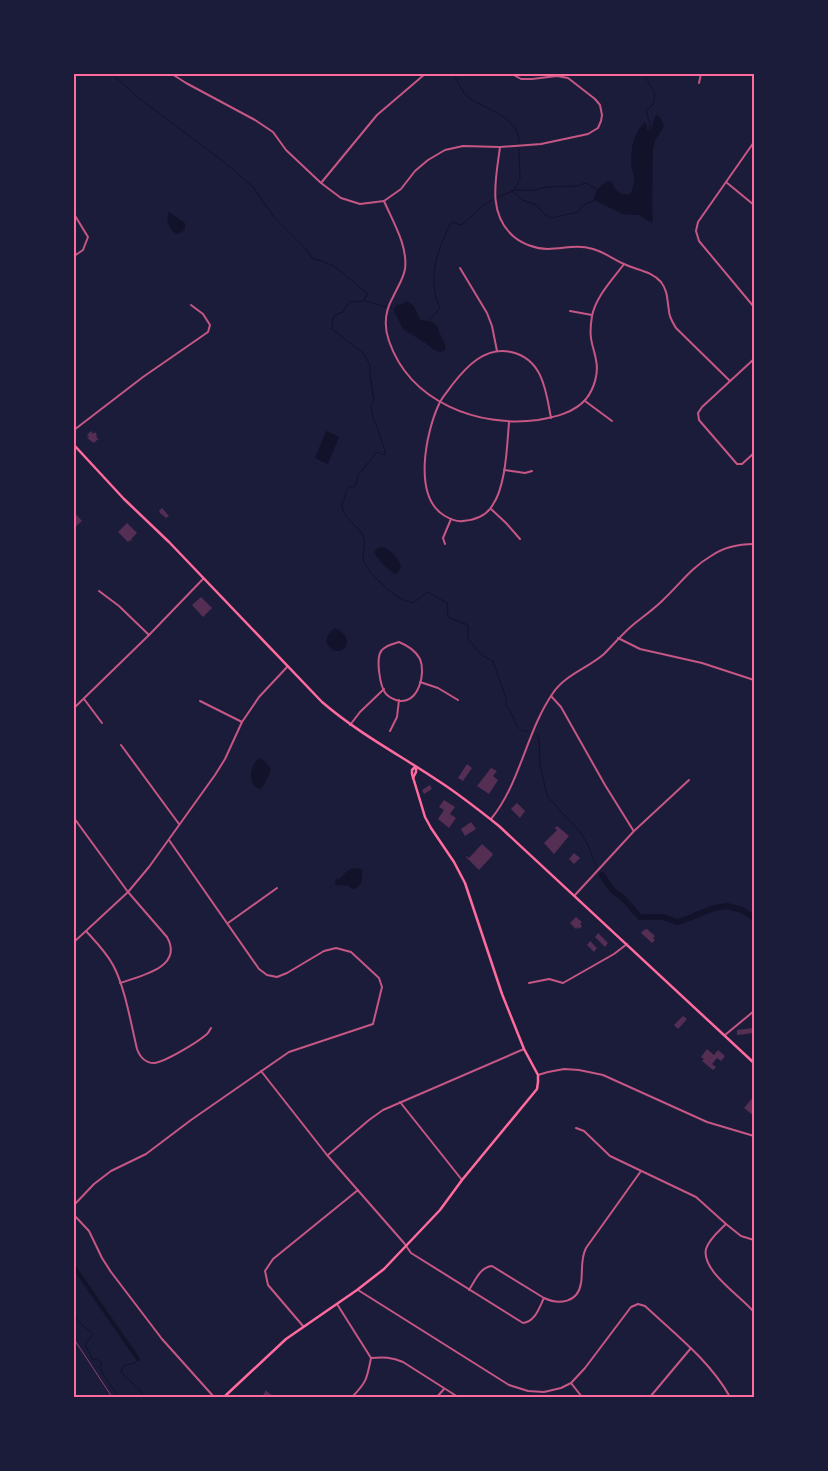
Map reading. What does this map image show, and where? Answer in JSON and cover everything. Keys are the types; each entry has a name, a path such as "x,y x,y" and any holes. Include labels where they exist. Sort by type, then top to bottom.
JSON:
{"main road":[{"path":"74,445 322,702 350,725 450,788 491,819 754,1063"},
{"path":"224,1397 286,1339 384,1270 440,1210 462,1180 537,1089 538,1075 524,1049 502,994 465,883 425,817 413,778 416,772 415,767"}],"street":[{"path":"172,74 273,132 286,150 321,183 341,198 360,204 384,201 401,189 415,171 428,160 445,150 463,146 500,147 541,144 588,134 598,128 602,112 598,103 568,78 551,76 521,79 512,74"},
{"path":"321,183 377,115 426,74"},
{"path":"699,83 701,74"},
{"path":"754,142 698,222 696,231 699,241 754,307"},
{"path":"500,147 494,194 496,209 509,232 519,241 531,246 547,249 577,246 592,249 653,275 661,282 666,292 670,319 676,328 730,381"},
{"path":"726,182 754,205"},
{"path":"384,201 400,238 405,258 405,269 402,279 389,304 386,315 388,339 408,374 424,391 457,411 476,417 509,422 551,418 568,413 585,401 592,391 596,376 597,361 590,337 592,315 604,292 624,264"},
{"path":"74,214 88,236 83,250 74,256"},
{"path":"460,268 487,313 492,326 497,351"},
{"path":"74,430 208,332 210,325 202,314 191,305"},
{"path":"570,311 592,315"},
{"path":"509,422 504,470 497,499 491,509 474,519 461,521 451,519 439,512 429,498 426,481 425,459 427,440 440,402 472,362 484,355 497,351 511,352 527,359 536,368 543,380 551,418"},
{"path":"754,359 702,407 698,413 700,420 737,464 742,464 754,453"},
{"path":"585,401 612,421"},
{"path":"504,470 525,473 532,471"},
{"path":"491,509 520,539"},
{"path":"445,544 443,538 451,519"},
{"path":"491,819 509,792 524,751 551,696 564,681 598,658 618,638 663,601 705,559 731,546 754,544"},
{"path":"74,708 203,579"},
{"path":"99,592 119,606 149,635"},
{"path":"618,638 649,652 702,663 754,680"},
{"path":"399,642 410,646 420,659 423,672 418,690 412,698 399,700 393,699 384,690 378,658 382,650 399,642"},
{"path":"74,942 128,892 149,867 225,759 242,722 259,698 288,666"},
{"path":"420,682 438,688 458,700"},
{"path":"350,725 360,712 384,690"},
{"path":"551,696 561,707 614,801 634,831"},
{"path":"84,699 102,723"},
{"path":"390,731 396,717 399,700"},
{"path":"200,701 242,722"},
{"path":"121,745 180,824"},
{"path":"574,895 634,831 689,780"},
{"path":"74,818 128,892 171,944 171,953 168,961 162,966 148,973 120,982"},
{"path":"74,1205 94,1184 110,1171 146,1154 289,1052 373,1024 382,987 379,978 351,952 336,948 324,952 287,974 277,977 267,975 260,969 169,840"},
{"path":"228,923 277,888"},
{"path":"86,931 107,955 114,967 120,982 137,1049 140,1056 146,1061 153,1063 160,1061 184,1050 208,1033 211,1028"},
{"path":"529,984 549,979 563,983 617,952 627,944"},
{"path":"725,1035 754,1011"},
{"path":"327,1155 384,1110 524,1049"},
{"path":"538,1075 564,1069 603,1075 707,1122 754,1136"},
{"path":"261,1071 327,1155 411,1253 523,1323 528,1323 533,1319 544,1298"},
{"path":"400,1102 462,1180"},
{"path":"576,1128 584,1131 610,1156 696,1197 742,1236 754,1240"},
{"path":"468,1290 486,1266 492,1266 544,1298 558,1303 565,1302 576,1294 580,1288 582,1255 586,1248 641,1171"},
{"path":"303,1326 268,1285 265,1271 273,1258 358,1190"},
{"path":"74,1216 89,1231 111,1272 162,1340 214,1397"},
{"path":"726,1224 710,1241 706,1249 706,1260 712,1271 749,1305 754,1312"},
{"path":"357,1290 509,1385 528,1391 544,1392 571,1383 585,1368 631,1307 638,1304 645,1306 691,1348 730,1397"},
{"path":"337,1304 371,1358 367,1379 352,1397"},
{"path":"650,1397 691,1348"},
{"path":"371,1358 384,1356 404,1362 458,1397"},
{"path":"571,1383 582,1397"},
{"path":"437,1397 444,1389"}],"path":[{"path":"74,1339 112,1397"}],"shaded area":[{"path":"656,115 660,117 664,126 653,148 652,223 639,215 623,214 594,200 594,197 600,187 607,181 612,182 615,188 622,194 631,193 634,182 631,157 633,144 637,132 645,122 647,130 650,131"},
{"path":"169,212 185,223 185,229 181,233 176,234 171,230 167,218"},
{"path":"407,301 414,306 420,320 433,322 438,327 445,344 445,350 441,352 434,350 403,329 394,311 396,305"},
{"path":"326,431 339,437 328,464 315,458"},
{"path":"384,547 395,555 401,566 395,574 383,564 374,552 378,548"},
{"path":"334,628 342,632 347,643 345,647 337,651 326,642 328,635"},
{"path":"259,758 266,762 271,770 260,789 256,787 251,779 253,765"},
{"path":"353,868 362,869 362,881 357,888 353,889 348,886 335,885 336,877 338,880"}],"building":[{"path":"91,431 93,434 95,432 98,439 94,443 87,438"},
{"path":"162,508 169,516 166,518 159,511"},
{"path":"74,514 82,521 74,528"},
{"path":"127,523 137,533 128,542 118,532"},
{"path":"201,597 212,608 203,617 192,605"},
{"path":"467,764 472,768 463,781 458,778"},
{"path":"491,768 497,771 493,776 498,780 489,794 477,786"},
{"path":"430,785 432,789 424,794 422,790"},
{"path":"444,800 455,807 450,814 456,818 449,828 438,819 444,810 439,807"},
{"path":"517,803 525,811 520,818 511,809"},
{"path":"471,822 476,829 465,836 461,829"},
{"path":"557,826 569,836 554,854 544,843 557,830 555,828"},
{"path":"482,844 493,854 479,870 466,857 469,858"},
{"path":"574,853 580,858 574,864 569,859"},
{"path":"576,917 582,922 580,924 582,926 579,929 578,927 576,929 570,923"},
{"path":"645,929 655,936 653,938 655,940 652,943 641,933"},
{"path":"598,933 608,943 605,947 595,937"},
{"path":"590,941 597,948 594,952 587,945"},
{"path":"683,1016 687,1019 678,1029 674,1025"},
{"path":"754,1028 754,1033 737,1035 737,1030"},
{"path":"707,1049 714,1055 718,1050 725,1056 721,1061 717,1058 712,1064 716,1067 713,1070 702,1061 704,1059 701,1057"},
{"path":"754,1096 754,1116 744,1108"},
{"path":"265,1390 273,1396 273,1397 262,1397"}],"waterway":[{"path":"112,74 140,99 224,162 253,187 273,216 306,249 313,259 336,268 368,294 363,301 349,302 343,312 335,315 332,329 363,353 370,365 374,400 371,407 372,414 385,454 382,455 379,452 375,454 359,474 355,486 350,487 346,491 342,504 344,514 360,531 364,539 364,562 383,585 398,597 413,603 428,592 447,603 448,617 468,625 468,639 483,656 493,661 506,698 506,705 519,728 522,731 528,731"},
{"path":"644,74 655,94 653,105 646,111 650,124 648,131"},
{"path":"455,77 468,97 508,120 514,126 518,134 519,143"},
{"path":"515,189 520,179 519,149"},
{"path":"498,197 515,190 576,186 586,183 597,190"},
{"path":"512,191 522,200 536,205 544,214 551,218 578,212 582,206 594,200"},
{"path":"428,321 440,308 435,294 435,265 440,247 451,222 461,225 492,200"},
{"path":"365,301 386,307"},
{"path":"537,735 539,739 540,765 547,796 580,832 588,845 596,866"},
{"path":"602,875 614,892 621,896 640,917 663,917 677,922 714,908 727,906 742,910 754,918"},
{"path":"74,1267 138,1359"},
{"path":"74,1315 93,1334 85,1345 93,1360 96,1359 102,1363 100,1367 104,1376 119,1397"},
{"path":"138,1359 135,1363 123,1366 121,1372 139,1389 144,1397"},
{"path":"127,1397 132,1397"},
{"path":"134,1397 140,1397"}]}
